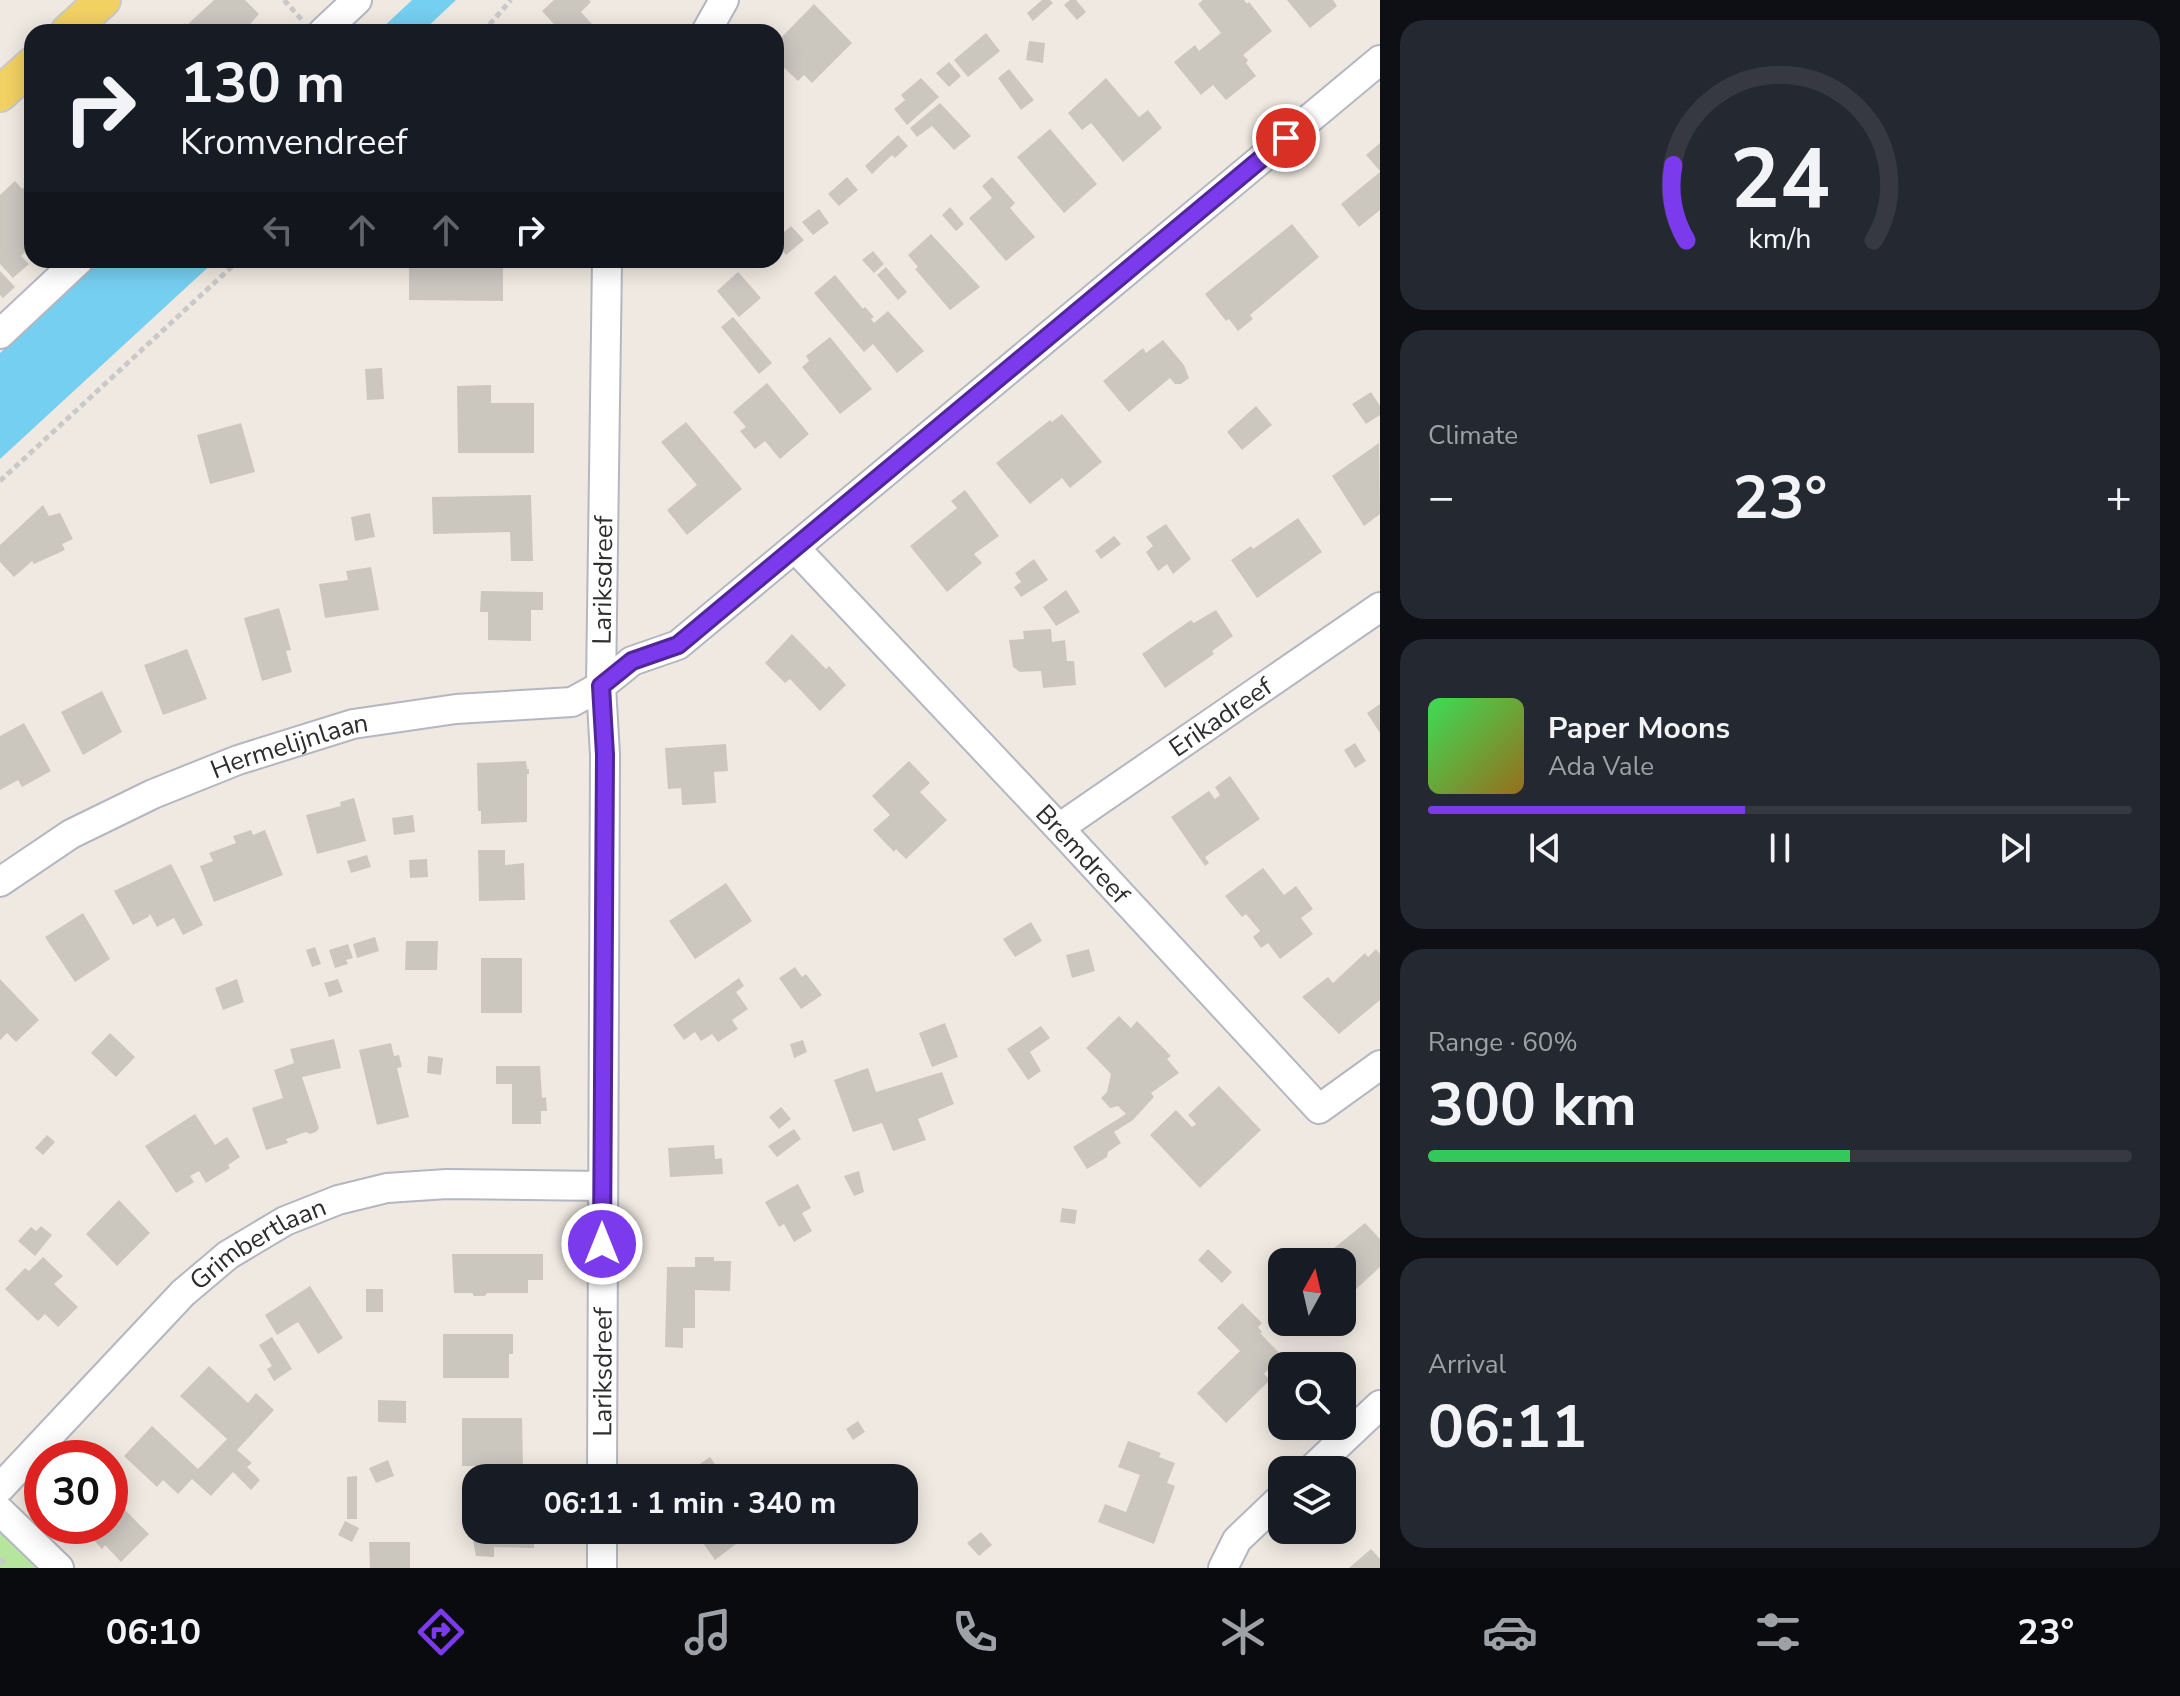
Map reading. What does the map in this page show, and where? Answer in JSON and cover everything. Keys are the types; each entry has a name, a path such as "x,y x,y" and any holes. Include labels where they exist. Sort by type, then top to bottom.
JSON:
{"main road":[{"path":"77,24 103,0"},
{"path":"0,94 24,72"}],"street":[{"path":"332,24 357,0"},
{"path":"710,24 724,0"},
{"name":"Hermelijnlaan","path":"0,882 71,834 153,794 238,760 353,724 456,709 572,702 601,686 632,661 678,645 1380,60"},
{"path":"0,334 70,268"},
{"name":"Lariksdreef","path":"602,1464 605,755 601,686 607,268"},
{"name":"Bremdreef","path":"795,548 1319,1109 1380,1065"},
{"name":"Erikadreef","path":"1059,828 1380,607"},
{"name":"Grimbertlaan","path":"0,1488 183,1293 228,1255 285,1221 338,1200 387,1188 447,1184 602,1186"},
{"path":"1326,1456 1380,1405"},
{"path":"1223,1568 1237,1540 1268,1510"},
{"path":"0,1511 59,1568"},
{"path":"602,1544 602,1568"}],"path":[{"path":"490,24 511,0"},
{"path":"0,481 230,268"}],"green space":[{"path":"0,1522 48,1568 0,1568"}],"water":[{"path":"412,0 456,0 430,24 386,24"},
{"path":"91,268 207,268 0,459 0,353"}],"building":[{"path":"214,0 245,0 259,14 250,24 188,24"},
{"path":"554,0 589,0 591,2 581,12 592,24 554,24 542,11"},
{"path":"1042,0 1053,3 1033,21 1027,13"},
{"path":"1076,0 1086,12 1077,20 1064,5"},
{"path":"1203,0 1249,2 1272,31 1243,55 1256,76 1226,100 1213,85 1201,95 1174,62 1195,45 1199,51 1221,33 1198,4"},
{"path":"1287,0 1333,0 1337,6 1310,28"},
{"path":"814,4 852,43 812,83 804,75 798,81 784,68 784,35"},
{"path":"986,33 1000,51 968,77 954,60"},
{"path":"1029,41 1045,43 1043,63 1026,60"},
{"path":"949,62 961,76 949,87 936,73"},
{"path":"1009,69 1034,100 1021,110 998,78"},
{"path":"921,78 939,97 907,125 894,109 905,100 901,95"},
{"path":"1106,78 1139,117 1148,110 1162,128 1123,162 1091,123 1082,130 1068,113"},
{"path":"940,103 971,136 954,150 932,126 917,137 910,128"},
{"path":"1050,129 1097,184 1064,213 1017,157"},
{"path":"898,135 908,146 895,158 892,155 872,174 865,166"},
{"path":"1380,143 1380,171 1366,155"},
{"path":"1380,172 1380,210 1359,227 1341,204"},
{"path":"847,177 858,190 839,206 828,194"},
{"path":"992,177 1015,203 1010,208 1035,237 1006,261 969,218 992,198 982,186"},
{"path":"15,181 22,189 24,187 24,253 21,256 24,268 13,278 0,264 0,195"},
{"path":"950,207 964,224 956,231 942,215"},
{"path":"819,209 829,223 813,235 802,222"},
{"path":"1292,224 1319,257 1250,315 1253,319 1238,331 1205,294"},
{"path":"791,226 804,240 786,255 784,253 784,232"},
{"path":"931,234 980,287 950,310 915,269 918,267 908,255"},
{"path":"873,251 884,264 874,273 862,260"},
{"path":"886,267 907,292 898,300 877,275"},
{"path":"409,268 503,268 503,301 409,300"},
{"path":"0,271 15,287 3,298 0,295"},
{"path":"738,272 761,298 739,317 717,291"},
{"path":"835,275 863,309 865,307 874,317 871,319 874,323 888,311 924,351 897,373 873,344 864,352 814,293"},
{"path":"733,317 772,363 759,374 721,327"},
{"path":"830,337 872,389 840,414 802,367 809,361 806,356"},
{"path":"1163,340 1184,365 1189,378 1175,384 1170,378 1129,412 1103,381 1143,348 1146,353"},
{"path":"382,368 384,399 367,400 365,369"},
{"path":"767,383 809,434 780,459 765,441 755,449 740,431 746,427 733,412"},
{"path":"491,385 491,403 534,403 534,453 458,453 457,386"},
{"path":"1371,392 1380,406 1380,415 1366,424 1352,404"},
{"path":"1256,406 1272,425 1242,450 1227,432"},
{"path":"1062,414 1102,462 1070,488 1062,478 1030,504 996,463"},
{"path":"686,422 742,489 687,535 667,510 697,485 661,442"},
{"path":"241,423 255,472 210,484 197,435"},
{"path":"1379,443 1380,514 1364,526 1332,476"},
{"path":"965,490 999,536 974,554 982,563 947,592 910,546 957,508 951,501"},
{"path":"531,495 533,561 511,561 510,532 433,534 432,497"},
{"path":"43,505 49,516 60,513 73,539 62,544 65,550 34,564 32,561 14,577 0,562 0,545"},
{"path":"370,513 375,537 355,541 351,517"},
{"path":"1298,518 1322,552 1257,598 1231,560"},
{"path":"1166,524 1191,559 1173,574 1167,564 1158,571 1146,552 1153,546 1146,537"},
{"path":"1114,536 1121,544 1101,559 1095,551"},
{"path":"1034,559 1048,580 1021,597 1014,587 1021,582 1015,573"},
{"path":"371,567 379,610 325,618 319,584 348,580 346,571"},
{"path":"1066,590 1080,612 1056,626 1043,607"},
{"path":"481,591 543,592 543,610 531,610 531,641 488,640 488,612 480,612"},
{"path":"279,608 291,650 286,651 292,672 262,681 244,618"},
{"path":"1216,610 1233,636 1212,651 1214,654 1165,688 1142,654 1191,620 1194,623"},
{"path":"1051,629 1052,642 1065,640 1067,661 1074,661 1076,685 1043,688 1041,671 1020,672 1013,667 1009,640 1024,639 1023,631"},
{"path":"792,634 846,685 820,711 790,679 785,683 765,663"},
{"path":"187,649 207,699 163,715 144,665"},
{"path":"102,691 122,732 83,755 61,712"},
{"path":"1380,704 1380,733 1367,713"},
{"path":"24,723 51,771 22,787 18,780 0,790 0,736"},
{"path":"1355,743 1366,761 1355,768 1344,750"},
{"path":"726,744 728,771 714,772 716,803 682,805 681,788 668,789 665,748"},
{"path":"526,761 529,769 527,822 481,824 477,763"},
{"path":"909,761 930,783 920,792 947,820 906,859 896,849 894,852 873,830 890,815 872,796"},
{"path":"1230,776 1260,819 1205,857 1209,863 1205,866 1171,817 1209,791 1215,799 1220,795 1215,787"},
{"path":"354,798 366,841 317,854 306,815 341,806 340,802"},
{"path":"413,815 415,832 394,835 392,818"},
{"path":"251,830 253,835 265,830 283,875 214,902 200,866 213,861 209,853 236,843 233,836"},
{"path":"478,850 505,850 505,865 524,863 525,900 479,901"},
{"path":"367,855 371,867 351,873 347,861"},
{"path":"427,859 428,877 410,878 409,860"},
{"path":"171,864 203,925 183,935 174,918 157,927 150,914 133,925 114,891"},
{"path":"1263,868 1284,895 1296,886 1313,909 1301,918 1313,934 1280,959 1268,943 1261,948 1253,937 1260,931 1246,914 1242,917 1225,896"},
{"path":"726,883 752,921 695,959 669,921"},
{"path":"83,913 110,959 75,982 45,937"},
{"path":"1031,922 1042,941 1015,957 1003,939"},
{"path":"375,937 379,951 357,958 353,944"},
{"path":"406,941 438,941 437,970 405,970"},
{"path":"348,944 353,958 346,960 348,964 335,968 329,950"},
{"path":"315,947 321,964 312,967 306,950"},
{"path":"1089,949 1095,971 1072,978 1066,955"},
{"path":"1376,949 1380,954 1380,1000 1339,1034 1302,997 1328,977 1333,983 1365,953 1368,957"},
{"path":"481,958 522,958 522,1013 481,1013"},
{"path":"795,967 802,977 806,974 822,995 801,1009 779,978"},
{"path":"739,978 744,986 736,992 748,1009 732,1020 738,1029 718,1042 712,1034 701,1041 695,1032 684,1040 673,1025"},
{"path":"0,979 39,1020 16,1042 7,1033 0,1040"},
{"path":"237,979 244,1002 223,1010 215,988"},
{"path":"338,979 343,992 329,997 324,983"},
{"path":"1119,1016 1131,1028 1137,1021 1171,1056 1167,1059 1179,1073 1151,1093 1154,1097 1133,1120 1114,1132 1121,1143 1108,1152 1107,1157 1087,1169 1073,1147 1126,1114 1118,1106 1110,1108 1101,1098 1107,1092 1111,1074 1086,1048"},
{"path":"945,1023 958,1057 932,1067 919,1033"},
{"path":"1041,1026 1050,1038 1030,1052 1041,1071 1028,1080 1007,1049"},
{"path":"110,1033 135,1057 116,1077 91,1053"},
{"path":"334,1039 341,1068 302,1077 319,1128 316,1132 286,1139 288,1143 266,1150 252,1108 283,1098 274,1070 294,1063 290,1049"},
{"path":"803,1040 807,1052 794,1058 790,1044"},
{"path":"391,1043 394,1056 399,1055 402,1067 397,1068 409,1117 377,1125 359,1050"},
{"path":"428,1056 443,1058 441,1075 427,1073"},
{"path":"496,1066 540,1066 542,1098 546,1097 547,1111 541,1111 541,1124 512,1124 512,1084 496,1084"},
{"path":"868,1068 876,1092 942,1072 954,1104 918,1119 926,1140 893,1151 882,1123 853,1132 834,1080"},
{"path":"1219,1086 1261,1130 1200,1188 1150,1135 1176,1110 1192,1127 1196,1124 1188,1115"},
{"path":"781,1107 791,1119 779,1129 769,1117"},
{"path":"195,1114 215,1145 227,1137 240,1157 228,1165 230,1168 206,1183 199,1171 190,1176 194,1182 176,1193 145,1146"},
{"path":"794,1129 801,1139 777,1157 768,1146"},
{"path":"47,1135 55,1142 43,1155 35,1148"},
{"path":"714,1145 715,1159 722,1158 723,1174 670,1177 668,1148"},
{"path":"859,1171 864,1192 854,1196 844,1176"},
{"path":"798,1184 811,1208 802,1213 812,1231 794,1242 784,1224 779,1227 765,1202"},
{"path":"119,1200 150,1233 117,1266 86,1234"},
{"path":"1062,1208 1077,1210 1075,1224 1060,1222"},
{"path":"1365,1223 1380,1239 1380,1267 1356,1289 1356,1248 1334,1248"},
{"path":"41,1226 52,1235 35,1256 18,1241 31,1227 36,1231"},
{"path":"1208,1249 1232,1272 1222,1283 1198,1260"},
{"path":"452,1254 543,1254 543,1280 528,1280 528,1293 474,1296 472,1293 454,1293"},
{"path":"43,1257 63,1276 54,1284 78,1307 58,1327 45,1314 38,1321 5,1289 25,1268 29,1271"},
{"path":"695,1257 731,1261 730,1291 695,1290 695,1328 683,1328 683,1348 665,1347 667,1267 695,1267"},
{"path":"310,1286 343,1338 318,1354 298,1322 277,1335 265,1315"},
{"path":"366,1289 383,1289 383,1312 366,1312"},
{"path":"1242,1303 1262,1323 1258,1327 1260,1333 1278,1352 1268,1352 1268,1370 1264,1374 1268,1382 1226,1423 1197,1393 1240,1351 1217,1328"},
{"path":"443,1334 513,1334 509,1378 443,1378"},
{"path":"272,1337 292,1369 274,1381 267,1369 272,1366 259,1345"},
{"path":"209,1366 248,1403 256,1393 274,1410 237,1450 252,1463 247,1467 260,1480 251,1490 233,1472 211,1496 192,1479 178,1494 163,1480 157,1487 128,1460 128,1452 152,1426 198,1469 227,1439 180,1396"},
{"path":"378,1400 406,1401 406,1423 378,1422"},
{"path":"462,1418 522,1418 523,1464 462,1464"},
{"path":"858,1421 865,1432 853,1440 846,1429"},
{"path":"1128,1441 1161,1453 1159,1457 1175,1463 1167,1483 1175,1486 1154,1544 1098,1522 1105,1504 1126,1512 1140,1475 1118,1467"},
{"path":"710,1457 715,1464 700,1464"},
{"path":"388,1460 394,1476 376,1483 369,1468"},
{"path":"357,1476 357,1519 347,1519 347,1477"},
{"path":"128,1513 149,1534 121,1562 105,1545 102,1549 97,1544 128,1544"},
{"path":"345,1521 359,1528 352,1542 338,1535"},
{"path":"981,1532 992,1545 979,1556 967,1543"},
{"path":"369,1542 410,1542 410,1568 370,1568"},
{"path":"474,1544 534,1544 534,1548 494,1547 494,1557 476,1556"},
{"path":"704,1544 736,1544 715,1560"},
{"path":"1371,1549 1380,1559 1380,1568 1349,1568"}],"route":[{"path":"602,1244 605,755 601,686 632,661 678,645 1286,138"}]}
